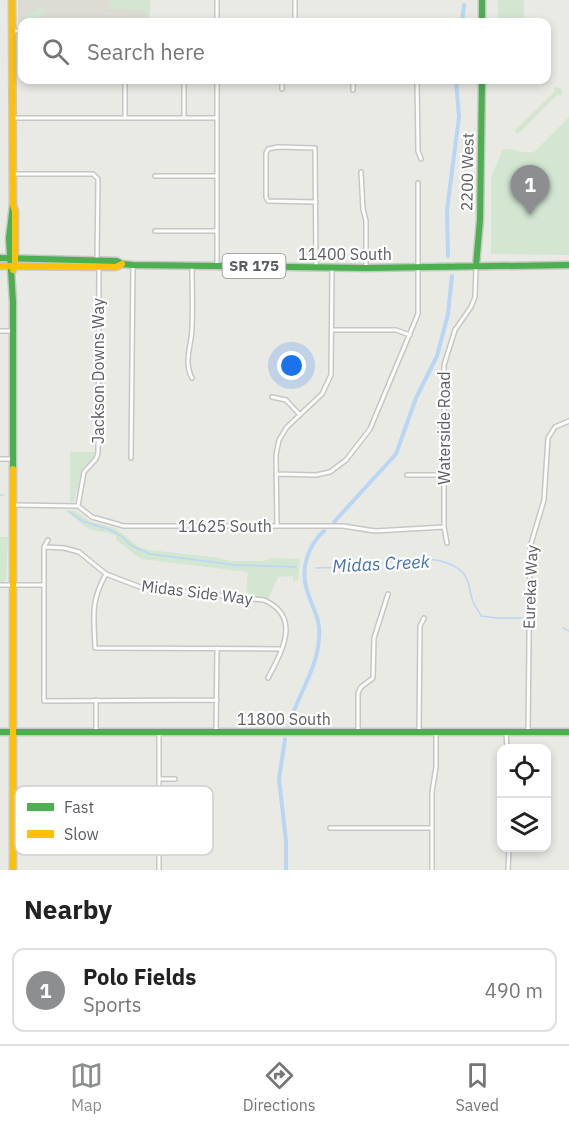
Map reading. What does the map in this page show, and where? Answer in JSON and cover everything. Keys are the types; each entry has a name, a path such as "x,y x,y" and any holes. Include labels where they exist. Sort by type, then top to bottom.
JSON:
{"main road":[{"path":"12,0 12,174 15,212 12,331 13,870"},
{"path":"482,0 482,18"},
{"name":"2200 West","path":"476,266 480,220 482,84"},
{"name":"11400 South","path":"0,258 13,264"},
{"name":"11400 South","path":"0,266 98,264 116,267 122,264 366,268 569,265"},
{"name":"11800 South","path":"0,732 569,732"}],"street":[{"path":"217,0 217,18"},
{"path":"295,0 295,18"},
{"path":"12,31 18,31"},
{"path":"124,84 125,118"},
{"path":"184,84 184,118"},
{"path":"217,84 217,266"},
{"path":"353,84 353,90"},
{"path":"417,84 418,150 421,159"},
{"path":"12,118 217,118"},
{"path":"315,202 268,201 266,197 268,149 315,148 316,267"},
{"path":"361,171 363,210 366,221 366,268"},
{"name":"Jackson Downs Way","path":"12,174 93,174 99,179 98,453 84,472 78,506"},
{"path":"155,176 217,176"},
{"path":"276,474 330,472 343,464 368,434 419,310 418,183"},
{"path":"155,231 217,231"},
{"path":"131,458 133,265"},
{"path":"192,266 192,328 188,355 188,368 192,378"},
{"name":"Waterside Road","path":"447,543 444,527 444,365 455,330 476,297 476,266"},
{"path":"277,526 276,451 279,440 287,427 322,394 332,366 332,268"},
{"path":"332,330 391,329 410,335"},
{"path":"0,331 12,331"},
{"path":"272,397 286,400 300,415"},
{"name":"Eureka Way","path":"528,732 530,547 544,500 548,438 555,427 569,421"},
{"path":"0,459 12,459"},
{"path":"407,475 444,475"},
{"name":"11625 South","path":"12,505 78,506 92,517 124,526 343,526 375,531 444,527"},
{"path":"48,540 44,547 44,701 217,700"},
{"name":"Midas Side Way","path":"44,547 64,548 79,552 106,574 140,587 264,600 276,605 282,612 286,633 281,649"},
{"path":"106,574 96,591 94,602 94,648 281,649 268,678"},
{"path":"0,585 44,585"},
{"path":"358,732 358,693 361,687 373,678 374,638 388,594"},
{"path":"419,732 420,626 424,618"},
{"path":"216,733 217,648"},
{"path":"96,700 96,733"},
{"path":"506,732 507,744"},
{"path":"159,733 159,786"},
{"path":"432,870 436,733"},
{"path":"159,779 175,779"},
{"path":"330,828 432,828"},
{"path":"508,852 508,870"}],"shaded area":[{"path":"18,0 150,0 150,18 18,18"}],"green space":[{"path":"108,0 150,0 150,18 147,18 144,10 108,9 108,7 113,7 113,4 108,4"},
{"path":"498,0 524,0 524,18 498,18"},
{"path":"38,7 46,9 42,18 25,18 31,12 37,12"},
{"path":"556,86 563,90 561,96 558,94 518,134 514,131 555,91 553,88"},
{"path":"569,117 569,255 491,254 491,177 503,149 534,152"},
{"path":"70,452 95,452 94,457 82,469 74,502 70,502"},
{"path":"65,510 75,511 91,522 115,528 139,547 149,550 231,561 263,561 272,558 300,559 298,580 293,581 293,576 278,577 268,599 246,595 248,572 141,559 116,540 116,536 88,529"},
{"path":"0,537 8,537 6,579 3,582 0,582"}],"waterway":[{"path":"462,18 464,5"},
{"path":"448,256 447,210 459,117 456,84"},
{"path":"334,522 396,454 416,398 437,356 448,314 452,276"},
{"name":"Midas Creek","path":"69,511 82,521 108,529 121,536 132,546 150,554 235,565 296,567"},
{"path":"289,725 318,649 319,625 304,574 310,551 324,531"},
{"name":"Midas Creek","path":"316,568 345,568 423,559 438,561 452,565 466,576 472,600 481,616 523,618"},
{"name":"Midas Creek","path":"563,628 569,631"},
{"path":"285,739 279,779 286,841 286,870"}],"traffic: fast":[{"path":"482,0 482,18"},
{"path":"476,266 480,220 482,84"},
{"path":"13,205 9,238 13,302 13,469"},
{"path":"0,258 117,261 133,265 366,268 569,265"},
{"path":"0,732 569,732"}],"traffic: slow":[{"path":"12,0 13,205 15,211 15,266 13,270"},
{"path":"0,266 116,267 122,264"},
{"path":"13,469 13,870"}],"place":[{"name":"Polo Fields","path":"530,215"}]}
